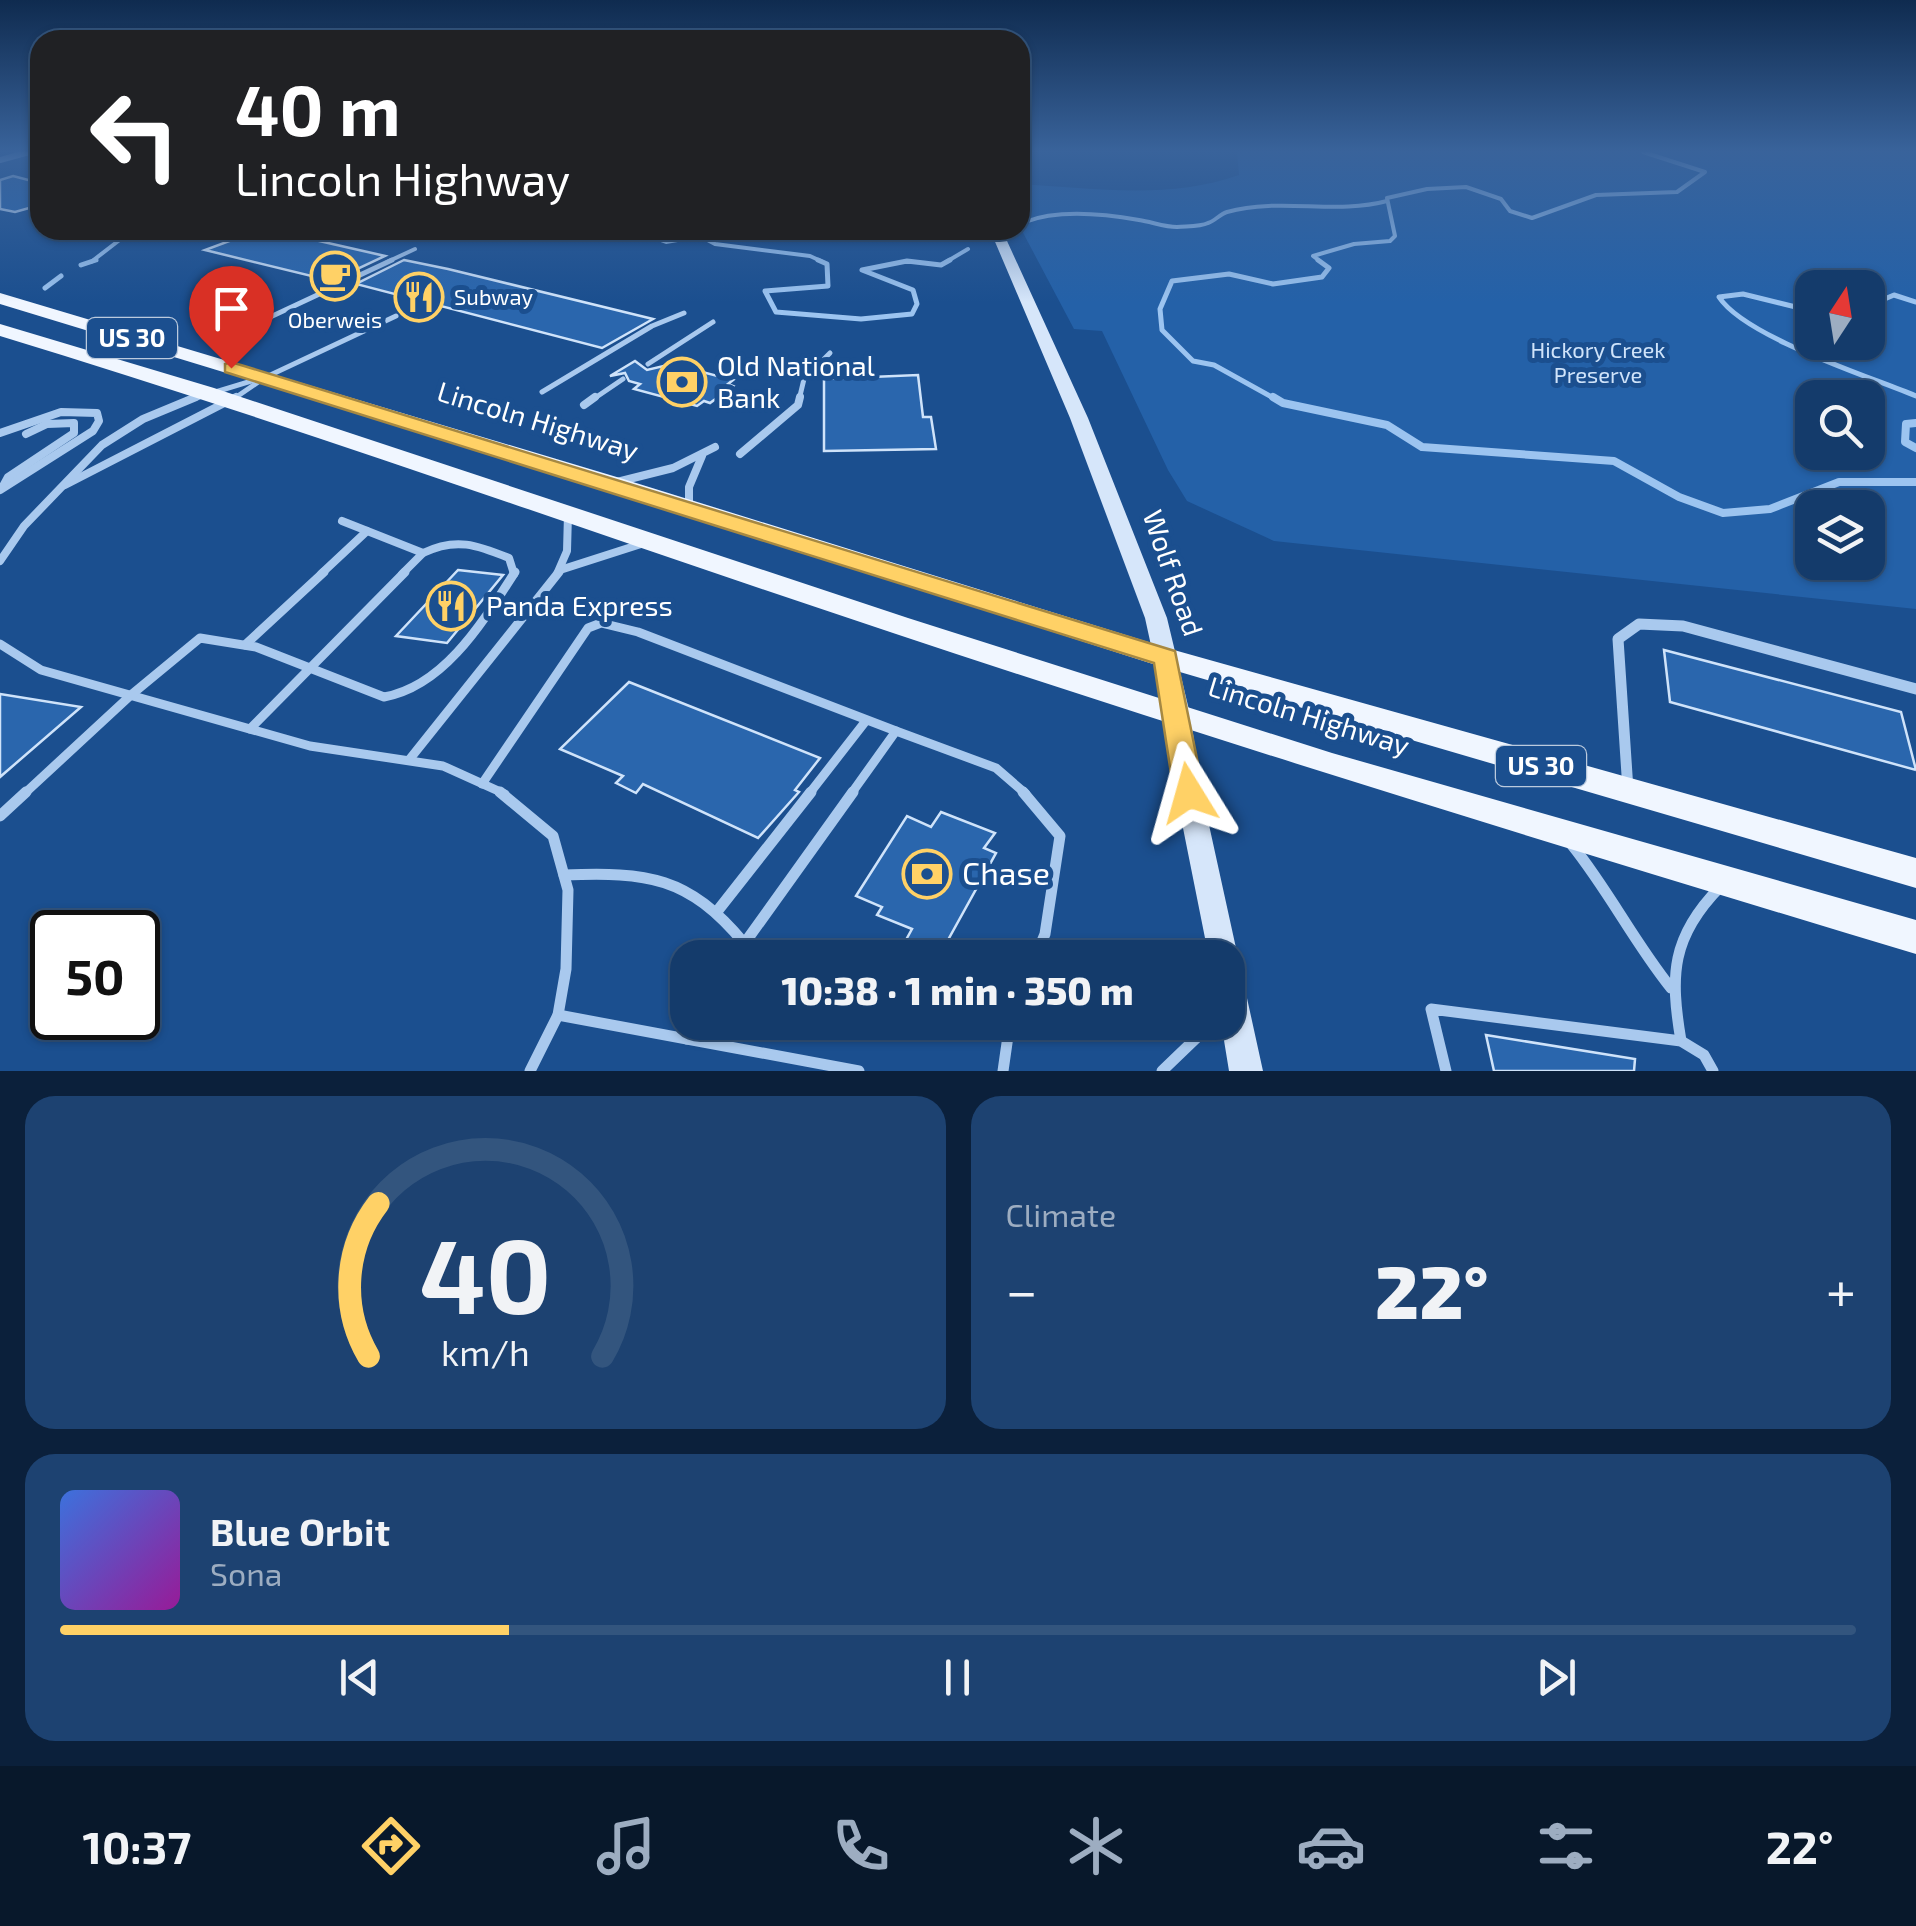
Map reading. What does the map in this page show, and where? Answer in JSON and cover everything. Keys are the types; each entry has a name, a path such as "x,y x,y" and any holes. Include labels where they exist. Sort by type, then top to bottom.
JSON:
{"main road":[{"name":"Wolf Road","path":"1000,240 1079,418 1156,618 1220,940"},
{"name":"Lincoln Highway","path":"0,298 612,483 1166,658 1916,873"},
{"name":"Lincoln Highway","path":"0,330 219,396 970,649 1332,764 1916,936"},
{"path":"1237,1040 1246,1071"}],"street":[{"path":"1628,791 1618,639 1639,624 1682,626 1916,689"}],"lane":[{"path":"266,319 415,249"},
{"path":"542,392 638,334 684,313"},
{"path":"0,560 12,538 65,486 84,460 112,441 264,378 396,316"},
{"path":"648,364 712,322"},
{"path":"740,454 798,405 804,379 830,353"},
{"path":"65,486 219,396 264,378"},
{"path":"584,405 623,379"},
{"path":"0,433 61,412 97,412 100,421 93,432 0,490"},
{"path":"0,490 8,477 74,433 74,422 47,424 26,434"},
{"path":"612,483 702,456 715,447"},
{"path":"690,508 690,487 702,456"},
{"path":"409,760 560,570 566,552 568,513"},
{"path":"342,521 423,553"},
{"path":"245,645 367,531"},
{"path":"0,816 131,695 200,638 245,645 312,667 331,678 384,696 401,697 415,691 456,650 516,572 509,558 462,540 446,540 423,553 312,667 250,729"},
{"path":"560,570 592,557 652,542"},
{"path":"482,784 588,628 600,623 638,632 864,722 996,768 1032,800 1060,836 1042,940"},
{"path":"0,644 41,670 310,746 442,766 505,794 554,836 568,890 566,968 558,1015 530,1071"},
{"path":"719,909 864,722"},
{"path":"746,940 896,731"},
{"path":"1562,831 1608,890 1634,942 1671,988"},
{"path":"564,876 643,872 668,880 719,909 742,940"},
{"path":"1681,1041 1671,988 1678,940 1703,902 1728,881"},
{"path":"1446,1071 1431,1009 1681,1041 1704,1055 1714,1071"},
{"path":"558,1015 670,1036"},
{"path":"692,1040 859,1071"},
{"path":"1003,1071 1007,1040"},
{"path":"1162,1071 1191,1040"}],"green space":[{"name":"Hickory Creek Preserve","path":"1030,202 1916,202 1916,609 1274,541 1187,501 1168,470 1102,331 1074,329 1027,240 1030,240"}],"building":[{"path":"0,202 30,202 30,208 15,212 0,209"},
{"path":"232,240 315,240 385,256 332,281 205,250"},
{"path":"404,260 653,319 602,348 356,284"},
{"name":"Old National Bank","path":"635,361 647,370 672,364 733,380 728,384 733,386 710,403 704,401 697,406 634,389 640,384 629,381 625,373 610,376"},
{"path":"918,375 923,417 931,417 936,449 824,451 824,379"},
{"name":"Panda Express","path":"458,570 503,575 447,643 396,636"},
{"path":"1664,650 1901,712 1916,770 1670,702"},
{"path":"629,682 820,758 795,790 799,792 758,838 643,784 636,793 616,783 623,776 560,749"},
{"path":"0,694 81,707 0,777"},
{"name":"Chase","path":"941,812 995,833 984,848 996,853 948,940 906,940 912,929 877,915 882,907 856,896 907,816 931,827"},
{"path":"1486,1035 1635,1059 1634,1071 1494,1071"}],"waterway":[{"path":"1030,220 1082,214 1172,227 1193,226 1247,208 1348,207 1382,202"},
{"path":"1321,262 1313,256 1354,244 1390,241 1395,236 1388,202"},
{"path":"1503,202 1510,211 1532,218 1577,202"},
{"path":"92,261 120,240"},
{"path":"661,240 677,240"},
{"path":"708,240 810,256 823,262"},
{"path":"946,262 968,249"},
{"path":"92,261 96,260"},
{"path":"818,260 827,264 828,286 765,291 776,312 861,319 912,314 917,304 913,290 862,270 902,262"},
{"path":"916,262 941,265 950,260"},
{"path":"1277,400 1214,365 1193,361 1162,330 1160,309 1172,281 1229,274 1273,284 1322,277 1329,268 1318,260"},
{"path":"81,265 92,261"},
{"path":"902,262 916,262"},
{"path":"902,262 916,262"},
{"path":"45,288 61,276"},
{"path":"1795,307 1743,294 1719,297 1754,327 1795,347"},
{"path":"1885,299 1894,295 1916,302"},
{"path":"1825,360 1916,396"},
{"path":"1273,397 1283,403 1387,425 1422,447 1614,461 1679,497 1723,513 1770,509 1839,482 1916,482"},
{"path":"1916,423 1906,424 1905,442 1916,448"}],"place":[{"name":"Oberweis","path":"335,276"},
{"name":"Subway","path":"419,297"},
{"name":"Old National Bank","path":"682,382"},
{"name":"Panda Express","path":"451,606"},
{"name":"Chase","path":"927,874"}],"route":[{"path":"231,368 612,483 1166,658 1189,793"}]}
